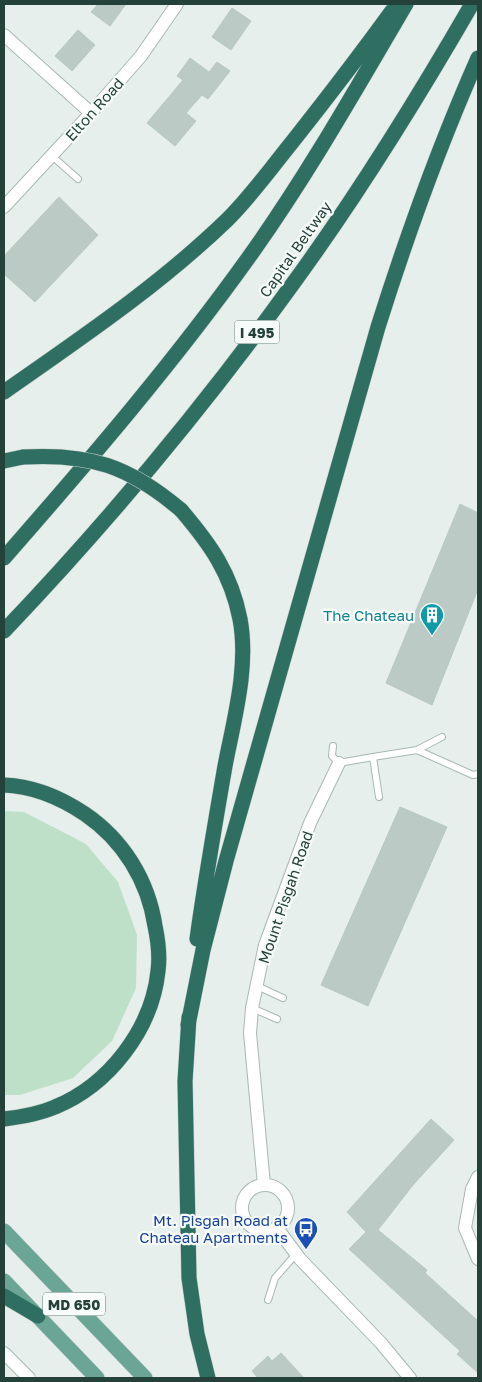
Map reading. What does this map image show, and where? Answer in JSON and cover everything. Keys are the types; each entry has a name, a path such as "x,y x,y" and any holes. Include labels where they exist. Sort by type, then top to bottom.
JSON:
{"highway":[{"path":"4,392 132,301 229,218 271,169 327,98 397,4"},
{"path":"4,558 86,464 168,365 249,257 318,153 406,4"},
{"name":"Capital Beltway","path":"4,632 130,492 213,390 290,289 426,83 472,4"},
{"path":"188,1025 203,950 226,861 378,327 402,251 434,165 478,58"},
{"path":"4,461 22,457 52,455 83,459 106,464 136,477 161,492 181,510 218,558 230,586 240,619 243,650 239,687 209,857 196,948 188,1025 185,1081 189,1278 197,1334 208,1378"},
{"path":"4,785 17,785 47,794 75,807 101,825 122,847 136,868 148,893 158,943 158,970 153,996 144,1021 109,1071 84,1091 56,1107 26,1116 4,1119"},
{"path":"4,1296 38,1316"}],"main road":[{"name":"MD 650","path":"4,1231 145,1378"},
{"name":"MD 650","path":"4,1281 97,1378"}],"street":[{"name":"Elton Road","path":"4,207 141,56 177,4"},
{"path":"4,35 91,113"},
{"name":"Mount Pisgah Road","path":"264,1185 250,1033 252,1008 265,945 310,823 339,764"},
{"path":"478,1177 472,1189 465,1228 478,1259"},
{"path":"264,1185 273,1186 286,1198 287,1214 277,1228 270,1231 254,1229 243,1216 242,1207 244,1199 256,1187 264,1185"},
{"path":"277,1228 296,1254 381,1343 410,1378"},
{"path":"4,1353 29,1378"}],"lane":[{"path":"52,156 78,179"},
{"path":"333,746 332,756 339,764 417,750 442,737"},
{"path":"417,750 473,775 478,774"},
{"path":"372,757 379,797"},
{"path":"257,986 283,998"},
{"path":"252,1008 277,1018"},
{"path":"268,1300 275,1278 296,1254"}],"green space":[{"path":"4,811 24,812 86,844 118,882 137,935 136,988 112,1041 73,1078 20,1095 4,1095"}],"building":[{"path":"98,4 126,4 110,26 91,12"},
{"path":"232,8 251,21 231,50 212,37"},
{"path":"78,30 95,45 72,71 55,56"},
{"path":"190,58 209,72 217,62 230,71 208,99 202,95 186,113 196,121 175,146 147,123 183,80 177,76"},
{"path":"59,197 98,235 35,302 4,274 4,256"},
{"name":"The Chateau","path":"460,504 478,513 478,589 432,705 386,683"},
{"path":"400,807 447,827 368,1006 321,985"},
{"path":"431,1119 454,1140 413,1185 378,1230 427,1270 425,1273 478,1321 478,1373 457,1354 460,1351 349,1249 366,1232 347,1212"},
{"path":"281,1353 304,1378 258,1378 252,1371 268,1356 272,1361"}],"place":[{"name":"The Chateau","path":"432,636"},
{"name":"Mt. Pisgah Road at Chateau Apartments","path":"306,1250"}]}
